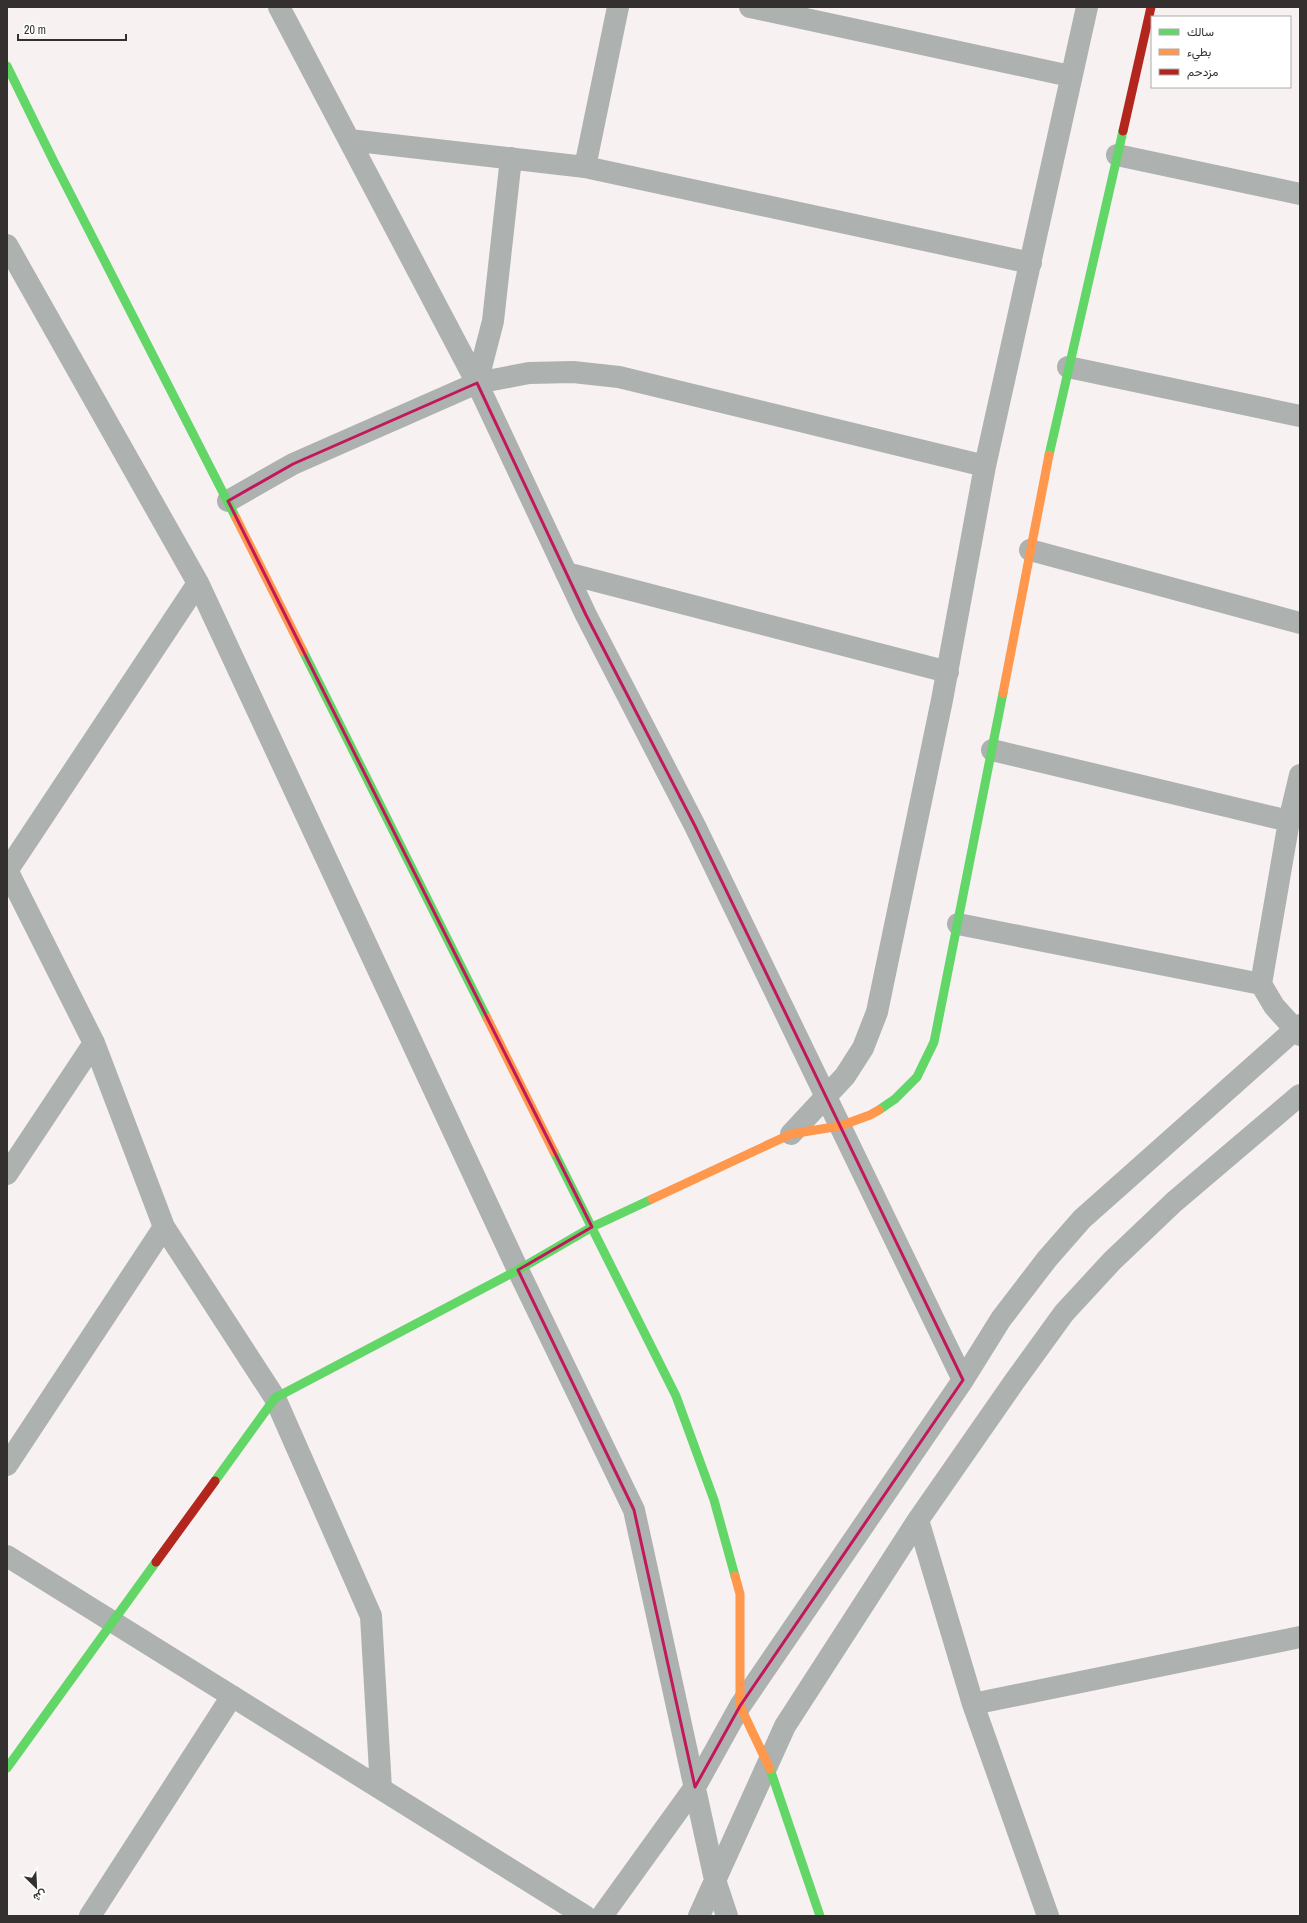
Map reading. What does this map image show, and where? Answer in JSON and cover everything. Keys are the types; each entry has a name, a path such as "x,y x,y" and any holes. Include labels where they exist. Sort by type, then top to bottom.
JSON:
{"street":[{"path":"279,7 477,383 586,615 695,826 963,1380"},
{"path":"585,167 618,7"},
{"path":"750,7 1070,76"},
{"path":"791,1134 845,1076 863,1048 877,1012 948,672 985,466 1031,263 1070,76 1087,7"},
{"path":"7,1768 275,1398 518,1270 592,1227 791,1134 840,1126 870,1115 895,1099 918,1077 934,1042 1030,550 1068,366 1151,7"},
{"path":"7,66 228,501 676,1396 714,1500 740,1594 740,1706 768,1763 820,1916"},
{"path":"349,140 585,167 1031,263"},
{"path":"1117,155 1300,194"},
{"path":"477,383 493,321 511,158"},
{"path":"7,245 198,583 518,1270 634,1510 715,1880 727,1916"},
{"path":"1068,366 1300,416"},
{"path":"228,501 293,464 477,383 536,373 573,372 619,377 985,466"},
{"path":"1030,550 1300,624"},
{"path":"566,573 948,672"},
{"path":"198,583 7,870 94,1043 164,1227 275,1398 371,1616 381,1789"},
{"path":"992,750 1289,821"},
{"path":"602,1916 695,1787 740,1706 963,1380 1006,1313 1046,1259 1082,1219 1298,1030 1274,1006 1261,984 1289,821 1300,775"},
{"path":"958,924 1261,984"},
{"path":"7,1174 94,1043"},
{"path":"699,1916 785,1726 918,1520 1064,1313 1112,1261 1174,1202 1300,1095"},
{"path":"7,1465 164,1227"},
{"path":"918,1520 974,1704 1048,1916"},
{"path":"7,1556 585,1916"},
{"path":"974,1704 1300,1637"},
{"path":"90,1916 232,1696"}],"highlighted area":[{"path":"477,383 586,615 695,826 963,1380 740,1706 695,1787 634,1510 518,1270 592,1227 228,501 293,464"}],"traffic: fast":[{"path":"7,66 54,162 236,518"},
{"path":"1049,455 1123,131"},
{"path":"303,651 487,1018"},
{"path":"879,1110 895,1099 917,1077 934,1042 1003,693"},
{"path":"554,1152 676,1396 714,1500 735,1576"},
{"path":"215,1481 275,1398 518,1270 592,1227 652,1199"},
{"path":"7,1768 156,1562"},
{"path":"770,1769 820,1916"}],"traffic: slow":[{"path":"1003,693 1049,455"},
{"path":"236,518 303,651"},
{"path":"487,1018 554,1152"},
{"path":"652,1199 791,1134 840,1126 870,1115 879,1110"},
{"path":"735,1576 740,1594 740,1706 770,1769"}],"traffic: jam":[{"path":"1123,131 1151,7"},
{"path":"156,1562 215,1481"}]}
